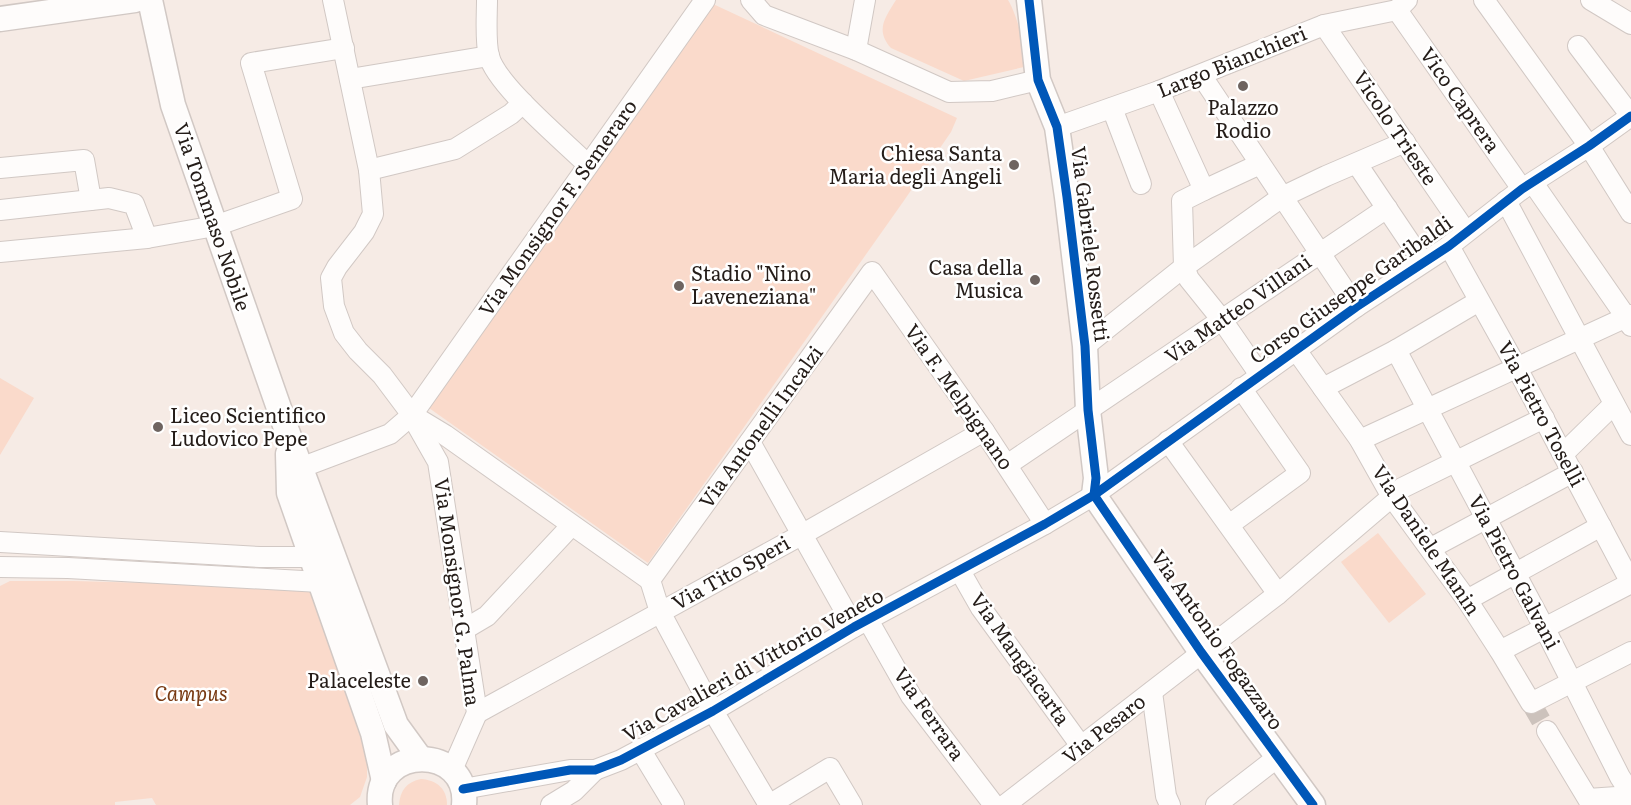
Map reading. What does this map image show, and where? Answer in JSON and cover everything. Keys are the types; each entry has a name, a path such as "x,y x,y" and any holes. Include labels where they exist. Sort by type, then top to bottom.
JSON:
{"street":[{"path":"9,12 135,0"},
{"name":"Via Tommaso Nobile","path":"150,0 173,105 300,468 396,725 420,758"},
{"name":"Via Monsignor G. Palma","path":"333,0 369,170 373,213 364,232 331,278 334,306 344,333 382,375 412,415 438,462 477,713 459,788"},
{"path":"487,0 489,56 500,75 523,103 588,165"},
{"name":"Via Monsignor F. Semeraro","path":"300,468 390,434 412,415 705,0"},
{"path":"751,0 764,15 856,50 949,92 992,90 1038,80"},
{"path":"856,50 865,0"},
{"name":"Via Gabriele Rossetti","path":"1029,0 1038,80 1057,127 1085,346 1088,410 1096,478 1094,495"},
{"path":"1484,0 1589,146 1631,213"},
{"path":"1591,0 1631,24"},
{"name":"Largo Bianchieri","path":"1057,127 1201,75 1324,25 1402,5"},
{"name":"Vico Caprera","path":"1402,5 1528,186 1629,319"},
{"name":"Vicolo Trieste","path":"1324,25 1466,232"},
{"path":"1578,46 1631,116"},
{"path":"0,252 147,238 215,226 292,199 251,63 344,48"},
{"path":"350,79 489,56"},
{"path":"1201,75 1356,307"},
{"path":"1159,91 1204,190"},
{"path":"369,170 455,149 511,114 523,103"},
{"path":"1112,108 1141,184"},
{"name":"Corso Giuseppe Garibaldi","path":"1045,524 1094,495 1241,388 1356,307 1449,246 1506,201 1631,116"},
{"path":"1085,346 1184,267 1282,197 1405,142"},
{"path":"0,168 84,160 91,200"},
{"path":"1260,164 1182,201 1184,267 1189,279 1222,320 1260,375"},
{"path":"1358,164 1423,262"},
{"path":"0,210 109,198 134,204 147,238"},
{"path":"1506,201 1631,435"},
{"name":"Via Matteo Villani","path":"1007,465 1388,208"},
{"name":"Via Pietro Toselli","path":"1449,246 1517,368 1631,583"},
{"name":"Via F. Melpignano","path":"872,273 984,431 1045,524"},
{"name":"Via Antonelli Incalzi","path":"650,580 872,273"},
{"path":"1323,388 1396,350 1479,301"},
{"path":"1360,440 1580,339 1629,319"},
{"name":"Via Daniele Manin","path":"1296,350 1360,440 1392,497 1467,600 1531,703 1572,683"},
{"name":"Via Pietro Galvani","path":"1396,350 1516,573 1631,795"},
{"path":"1229,525 1300,472 1241,388"},
{"path":"1563,454 1614,404"},
{"name":"Via Monsignor G. Palma","path":"412,415 445,435 650,580"},
{"name":"Via Pesaro","path":"1005,805 1278,594 1402,488 1544,418"},
{"name":"Via Tommaso Nobile","path":"287,431 289,493 373,733 378,795"},
{"name":"Via Tito Speri","path":"477,713 803,534 984,431"},
{"path":"1168,441 1278,594"},
{"name":"Via Ferrara","path":"750,442 803,534 861,624 994,805"},
{"path":"1431,548 1572,472"},
{"name":"Via Antonio Fogazzaro","path":"1094,495 1201,652 1313,805"},
{"name":"Via Cavalieri di Vittorio Veneto","path":"459,788 570,770 596,770 621,760 713,711 861,624 1045,524"},
{"path":"465,629 487,616 571,526"},
{"path":"1467,600 1601,526"},
{"path":"0,542 260,557 312,557"},
{"path":"0,567 68,568 320,582"},
{"name":"Via Mangiacarta","path":"960,571 981,608 1082,746"},
{"path":"650,580 660,612 713,711 769,805 830,768 852,805"},
{"path":"1500,651 1631,583"},
{"path":"1572,683 1631,652"},
{"path":"1152,692 1164,802"},
{"path":"1547,731 1588,799 1631,795"},
{"path":"640,749 675,805"},
{"path":"1216,805 1278,757"},
{"path":"378,795 399,765 420,758 431,759 442,764 459,788"},
{"name":"Via Cavalieri di Vittorio Veneto","path":"551,805 578,798 596,770"}],"green space":[{"path":"896,0 1008,0 1020,33 1024,51 1024,67 964,81 891,48 883,35 883,24"},
{"name":"Stadio \"Nino Laveneziana\"","path":"713,4 957,118 951,132 903,202 648,563 429,408"},
{"path":"0,378 34,398 0,455"},
{"path":"1378,533 1426,594 1389,623 1341,562"},
{"name":"Campus","path":"10,581 292,587 314,591 367,750 367,777 360,797 350,805 156,805 152,798 115,802 115,805 0,805 0,586"},
{"path":"421,779 432,781 440,786 447,799 447,805 399,805 405,788"}],"tunnel":[{"path":"1531,703 1547,731"}],"cycle path":[{"path":"1029,0 1038,80 1057,127 1067,197 1085,346 1088,410 1096,478 1094,495"},
{"path":"463,789 570,770 595,770 621,760 713,711 854,627 1045,524 1094,495 1356,307 1449,246 1522,189 1631,116"},
{"path":"1094,495 1201,652 1313,805"}],"place":[{"name":"Palazzo Rodio","path":"1243,86"},
{"name":"Chiesa Santa Maria degli Angeli","path":"1014,165"},
{"name":"Casa della Musica","path":"1035,280"},
{"name":"Stadio \"Nino Laveneziana\"","path":"679,286"},
{"name":"Liceo Scientifico Ludovico Pepe","path":"158,427"},
{"name":"Palaceleste","path":"423,681"}]}
